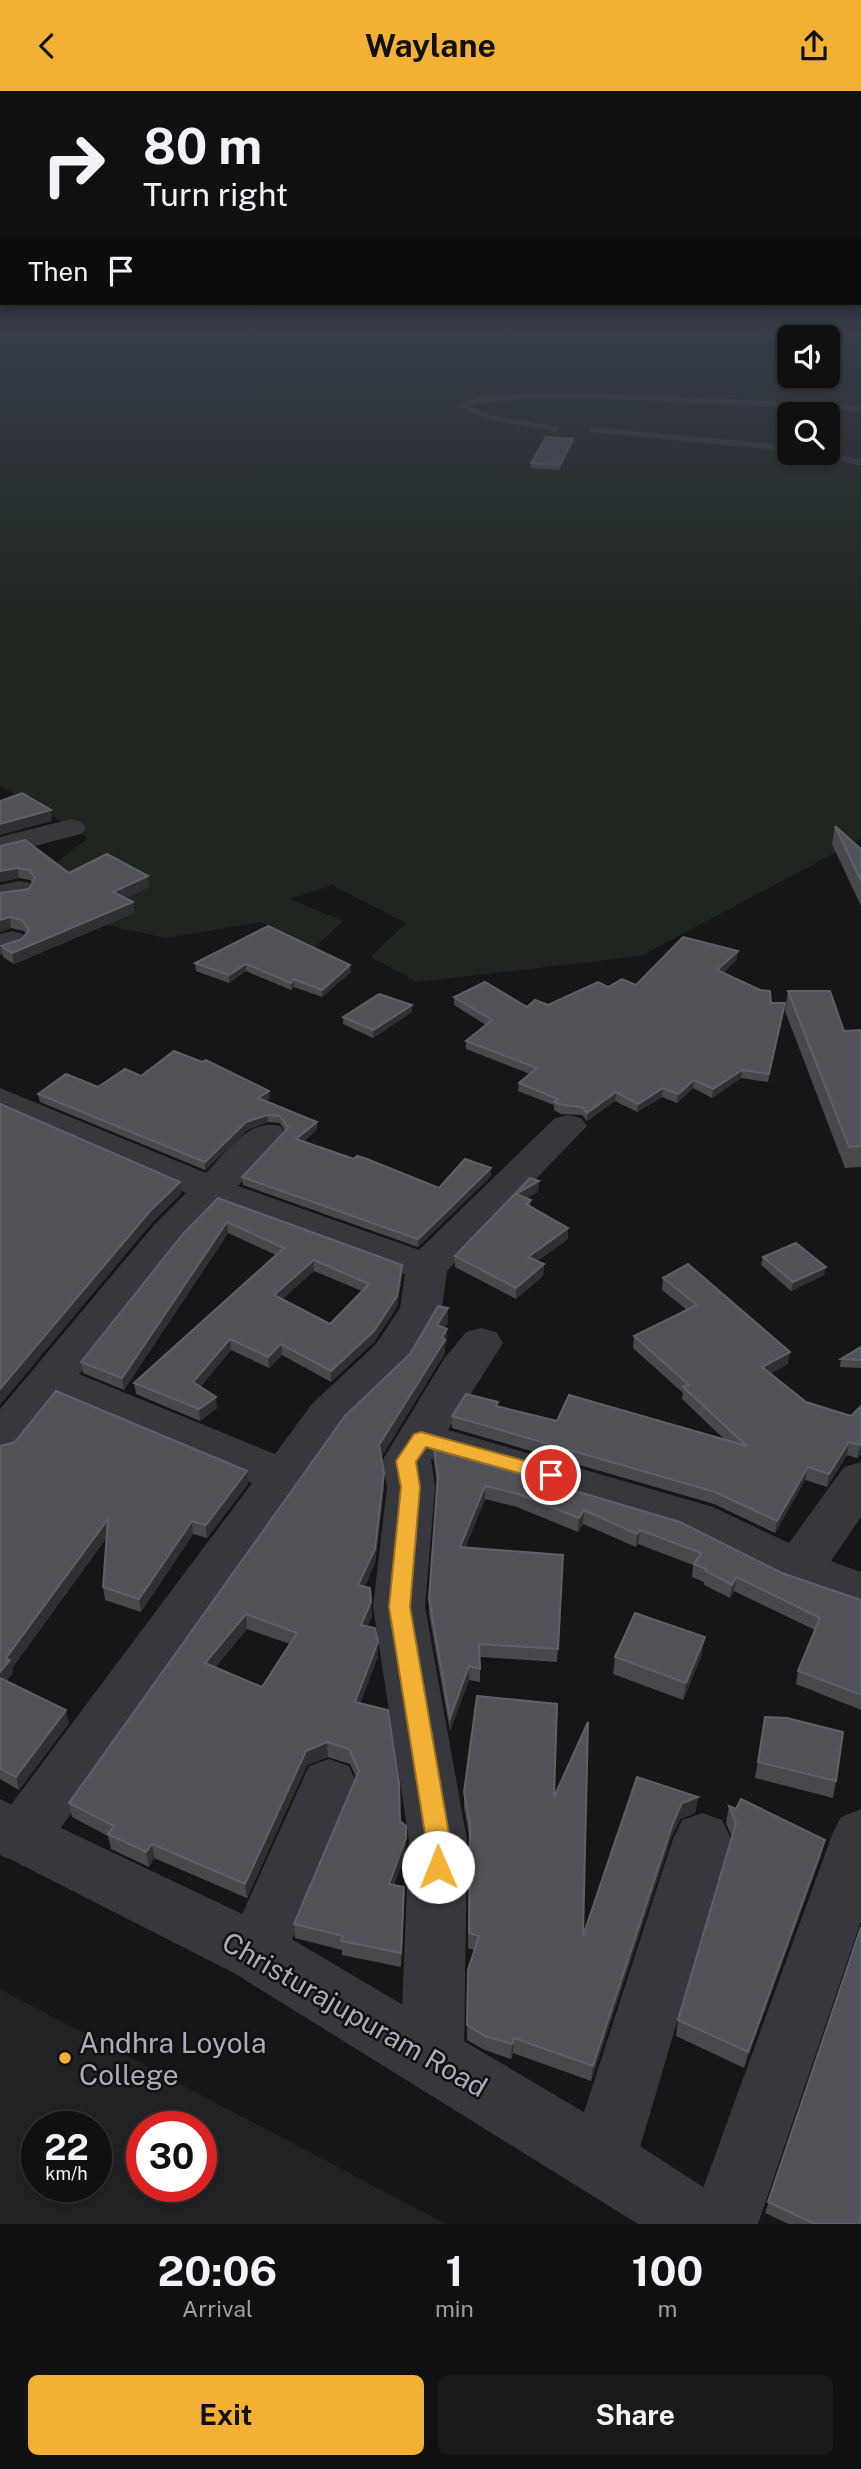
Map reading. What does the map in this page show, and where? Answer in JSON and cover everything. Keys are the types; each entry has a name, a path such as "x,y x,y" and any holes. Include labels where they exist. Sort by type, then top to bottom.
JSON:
{"street":[{"path":"0,846 71,828"},
{"path":"0,1099 212,1190 367,1249 427,1267"},
{"path":"11,1831 328,1416 392,1355 421,1308 427,1267 568,1126"},
{"path":"0,1441 168,1234 267,1134"},
{"path":"432,2059 438,1840 399,1607 411,1487 406,1461 460,1370 481,1343"},
{"path":"49,1380 284,1477"},
{"path":"421,1439 602,1490 695,1520 798,1570 861,1592"},
{"path":"798,1570 861,1480"},
{"path":"256,1952 328,1784"},
{"name":"Christurajupuram Road","path":"11,1831 256,1952 602,2161 699,2224"},
{"path":"724,2224 861,1835"},
{"path":"602,2161 702,1839"}],"lane":[{"path":"631,434 777,447"},
{"path":"840,458 861,463"}],"shaded area":[{"path":"0,434 777,434 777,465 840,465 840,434 861,434 861,839 641,956 417,982 371,957 406,923 332,885 290,899 343,921 313,949 261,922 165,938 82,920 48,869 88,838 0,785"},
{"name":"Andhra Loyola College","path":"0,1989 446,2224 0,2224"}],"building":[{"path":"546,437 573,439 560,465 531,463"},
{"path":"22,793 51,810 0,824 0,801"},
{"path":"835,826 861,849 861,881"},
{"path":"25,840 69,873 107,854 148,876 113,892 133,902 12,953 1,946 22,939 29,930 22,920 10,917 0,920 0,893 29,889 35,878 29,870 18,868 0,871 0,846"},
{"path":"268,926 350,965 322,990 293,979 291,983 246,964 229,975 195,963"},
{"path":"683,937 738,951 717,970 760,990 770,991 771,1003 785,1003 769,1074 742,1070 713,1089 694,1080 678,1094 663,1088 638,1104 616,1092 587,1113 582,1107 554,1102 558,1099 519,1083 537,1068 466,1041 492,1020 454,997 485,982 527,1007 535,1000 548,1005 598,982 608,987 622,979 636,985"},
{"path":"788,991 830,991 844,1031 861,1030 861,1146 849,1147"},
{"path":"379,994 412,1005 373,1030 343,1017"},
{"path":"174,1051 202,1062 206,1060 269,1091 258,1098 317,1122 296,1139 354,1159 357,1156 367,1159 439,1188 465,1159 491,1168 418,1239 242,1177 288,1128 280,1116 267,1115 246,1122 205,1162 38,1094 66,1074 98,1087 125,1069 141,1076"},
{"path":"0,1104 180,1182 150,1211 0,1389"},
{"path":"530,1178 539,1181 516,1194 531,1200 526,1204 568,1228 528,1257 544,1264 516,1288 455,1256"},
{"path":"218,1198 402,1265 397,1296 374,1331 331,1371 281,1344 268,1357 230,1339 193,1382 216,1397 199,1409 134,1383 284,1248 227,1222 122,1378 81,1362 183,1234","holes":["314,1260 369,1284 330,1324 274,1295"]},
{"path":"796,1243 826,1267 793,1282 763,1257"},
{"path":"688,1264 790,1352 762,1367 806,1402 851,1416 861,1406 861,1444 849,1442 829,1474 808,1467 777,1521 715,1492 452,1416 466,1394 498,1402 496,1406 557,1421 569,1395 747,1446 683,1387 689,1385 634,1336 697,1305 663,1278"},
{"path":"438,1306 448,1308 437,1325 447,1329 442,1337 445,1340 379,1445 384,1473 375,1549 358,1585 370,1588 371,1602 361,1625 375,1628 378,1642 355,1702 388,1710 399,1783 400,1821 406,1826 406,1838 389,1884 404,1887 401,1953 341,1941 343,1936 294,1924 359,1771 349,1749 327,1742 306,1751 245,1884 152,1844 146,1852 108,1834 114,1826 69,1803 345,1416 410,1354","holes":["246,1614 297,1633 262,1687 205,1663"]},
{"path":"861,1347 861,1360 841,1359"},
{"path":"56,1391 247,1471 206,1525 192,1521 139,1599 103,1587 108,1519 6,1658 10,1660 0,1672 0,1446 15,1442"},
{"path":"434,1449 680,1522 782,1573 861,1600 861,1695 798,1671 820,1618 737,1577 732,1585 706,1571 694,1564 701,1553 640,1530 637,1534 584,1510 579,1518 518,1494 485,1486 460,1547 563,1555 558,1649 479,1644 480,1669 469,1666 450,1718 429,1599 438,1474"},
{"path":"635,1613 705,1637 686,1683 615,1657"},
{"path":"0,1678 66,1710 16,1777 0,1768"},
{"path":"477,1696 557,1704 554,1797 588,1722 583,1936 637,1777 698,1797 682,1803 673,1823 593,2066 514,2038 512,2044 485,2036 467,2025 468,1970 479,1936 469,1933 470,1825 464,1792"},
{"path":"765,1717 787,1718 843,1732 836,1781 758,1762"},
{"path":"741,1799 825,1840 748,2052 678,2020 736,1823 729,1806 736,1809"},
{"path":"861,1927 861,2219 859,2224 815,2224 768,2202"}],"place":[{"name":"Andhra Loyola College","path":"65,2058"}],"route":[{"path":"438,1867 438,1840 399,1607 411,1487 406,1461 421,1439 551,1475"}]}
